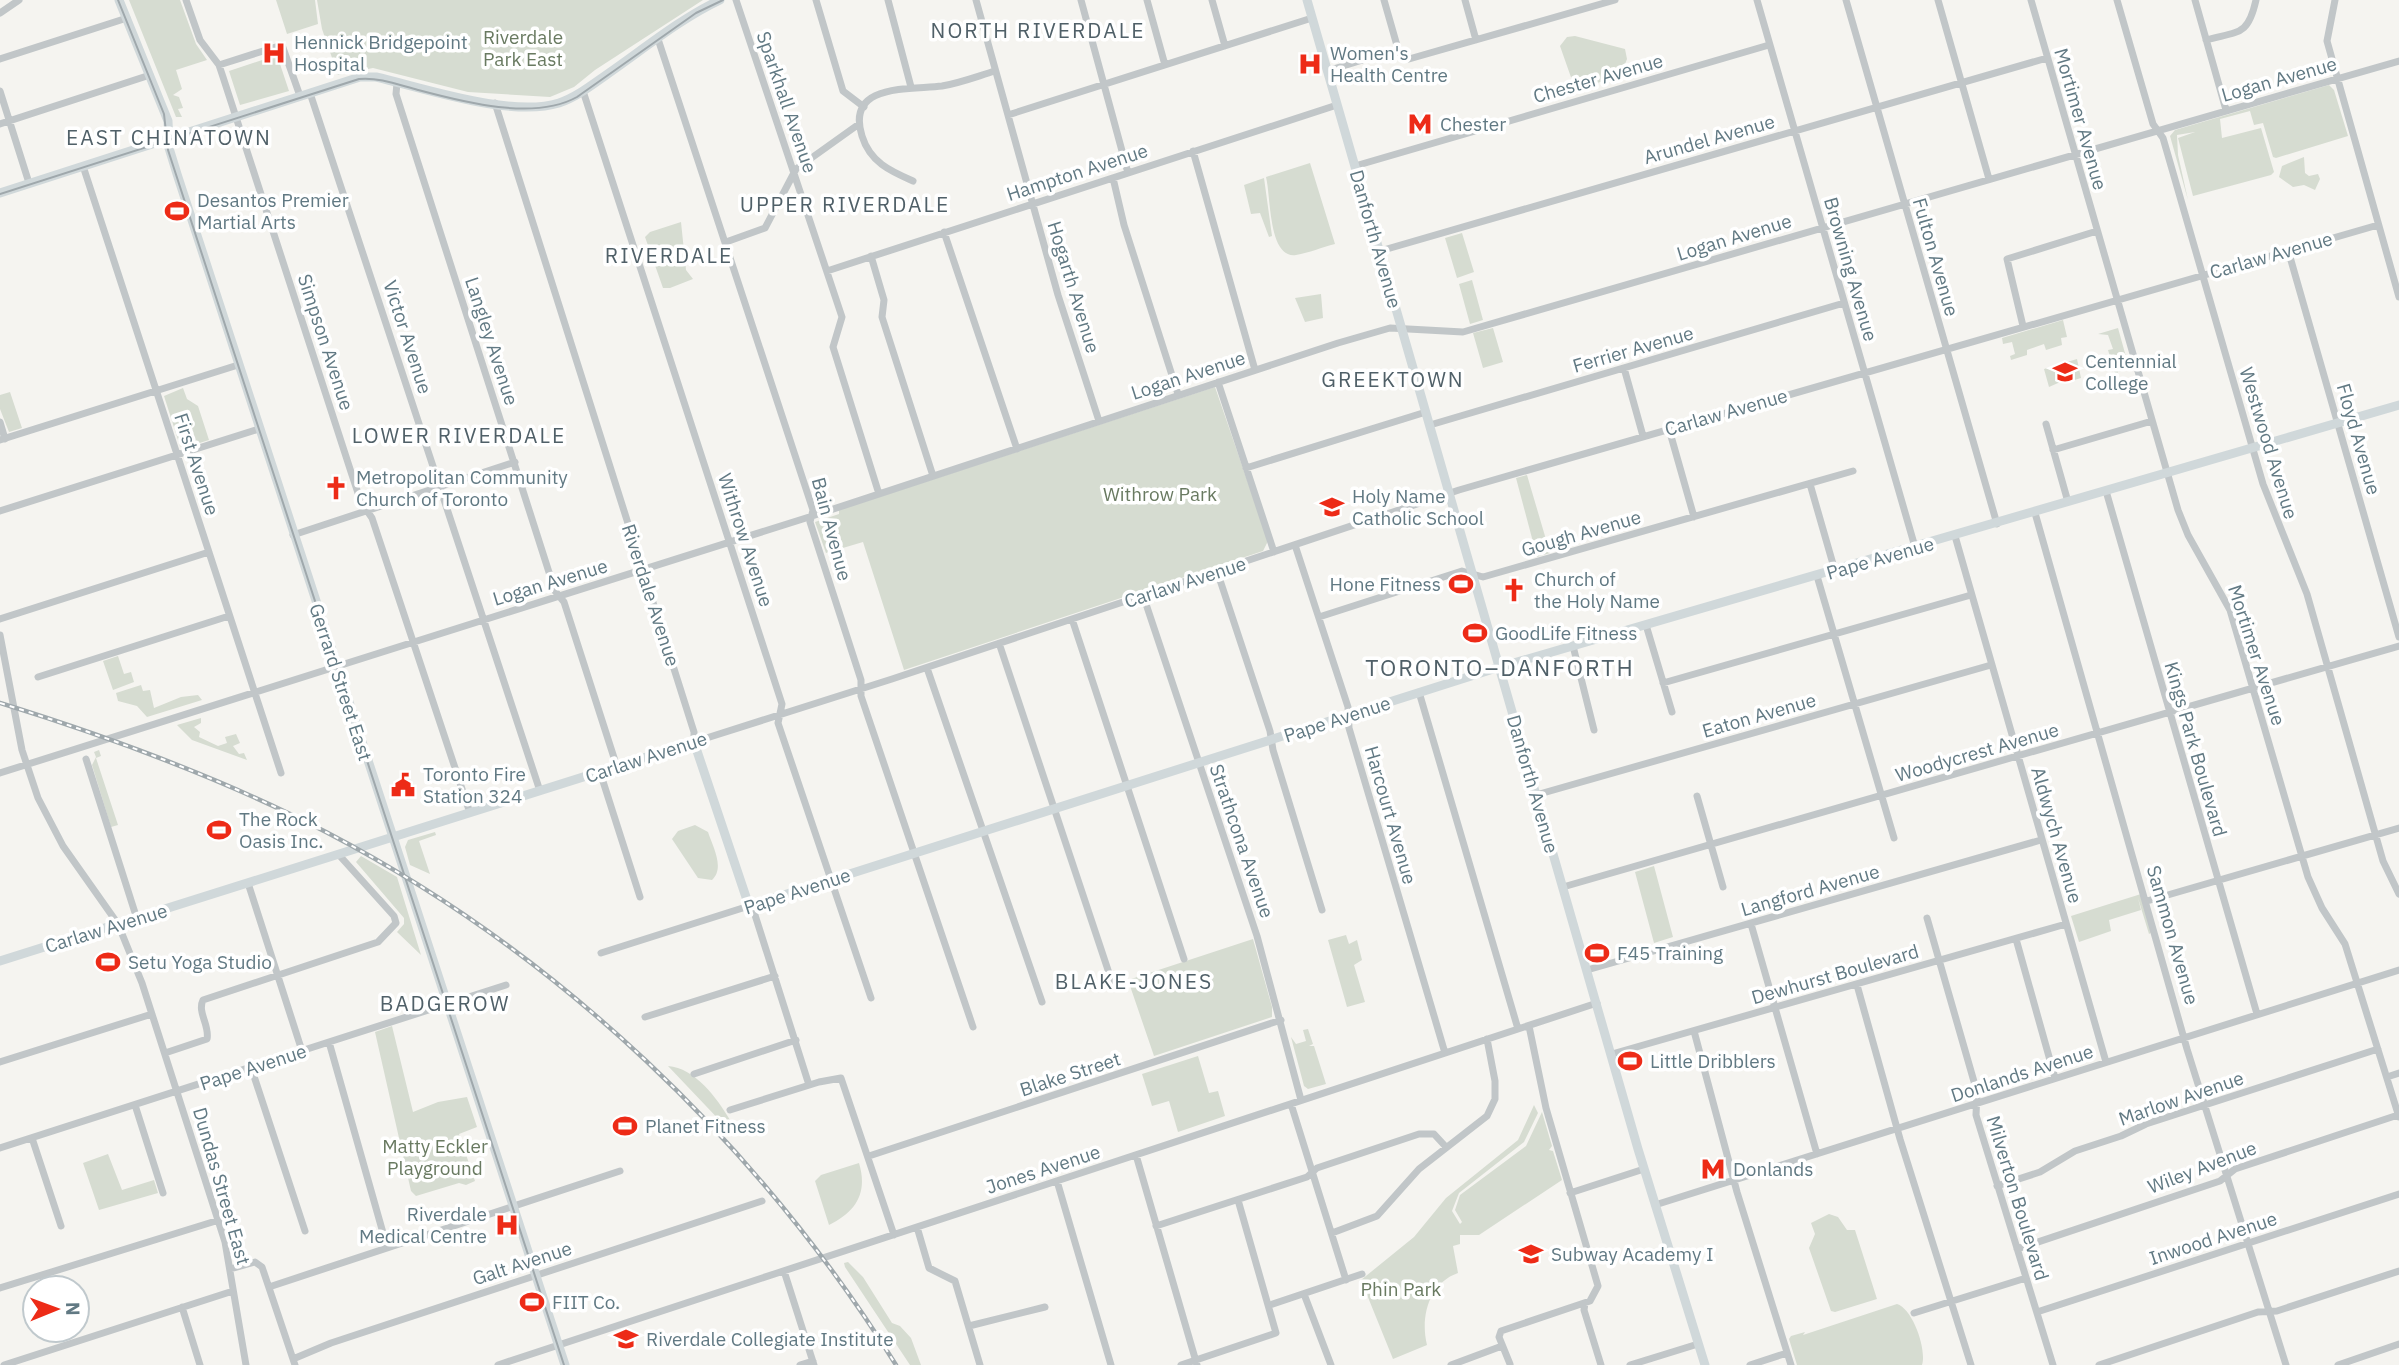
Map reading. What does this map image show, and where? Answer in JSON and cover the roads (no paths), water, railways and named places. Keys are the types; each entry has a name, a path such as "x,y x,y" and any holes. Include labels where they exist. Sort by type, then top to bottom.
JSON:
{"main road":[{"name":"Gerrard Street East","path":"119,0 168,121 169,150 565,1365"},
{"path":"0,193 364,77 397,82 459,99 551,105 583,91 720,0"},
{"name":"Danforth Avenue","path":"1307,0 1644,1169 1705,1365"},
{"name":"Pape Avenue","path":"749,906 1499,667 1955,537 2399,405"},
{"name":"Carlaw Avenue","path":"0,961 694,742"},
{"name":"Riverdale Avenue","path":"694,742 749,906"}],"street":[{"path":"0,13 19,0"},
{"name":"Simpson Avenue","path":"186,0 200,40 219,65 355,484 366,511 372,518 470,813"},
{"name":"Sparkhall Avenue","path":"736,0 842,319 833,337 832,347 879,494"},
{"path":"816,0 842,88 864,107"},
{"path":"888,0 911,87"},
{"name":"Hogarth Avenue","path":"976,0 1058,295 1099,421"},
{"path":"1081,0 1128,173"},
{"path":"1147,0 1165,65"},
{"path":"1212,0 1225,46"},
{"path":"1384,0 1398,50 1402,56 1409,59 1615,0"},
{"path":"1465,0 1476,40"},
{"name":"Browning Avenue","path":"1756,0 1915,547"},
{"name":"Fulton Avenue","path":"1846,0 1997,524"},
{"path":"1938,0 1989,179"},
{"name":"Mortimer Avenue","path":"2031,0 2182,521 2230,610 2315,895 2345,944 2399,1116"},
{"name":"Westwood Avenue","path":"2117,0 2157,131 2163,138 2252,448 2277,525 2307,594 2383,861 2399,894"},
{"path":"2195,0 2226,110"},
{"path":"2206,40 2245,28 2251,21 2256,0"},
{"path":"2335,0 2327,41 2399,297"},
{"path":"0,59 127,18"},
{"path":"1008,116 1312,18"},
{"name":"Bain Avenue","path":"658,39 812,507 810,522 861,680 860,689 973,1027"},
{"name":"Chester Avenue","path":"1355,166 1769,44"},
{"path":"219,65 282,45 300,96"},
{"path":"1327,71 1398,50"},
{"name":"Arundel Avenue","path":"1380,251 2048,58"},
{"name":"Logan Avenue","path":"0,773 730,542 1338,343 1402,328 1463,331 2399,61"},
{"path":"913,181 878,163 862,138 859,124 864,107 882,92 911,87 944,86 995,71"},
{"path":"0,124 150,75"},
{"name":"Langley Avenue","path":"397,82 396,94 514,462 559,595 564,602 617,767"},
{"path":"0,91 29,183"},
{"name":"Withrow Avenue","path":"583,91 782,704 778,723 871,998"},
{"name":"Victor Avenue","path":"310,93 540,791"},
{"name":"Riverdale Avenue","path":"495,103 694,732 694,742"},
{"name":"Hampton Avenue","path":"827,271 1337,105"},
{"path":"726,242 765,228 794,172 859,124"},
{"path":"1193,151 1255,370"},
{"name":"First Avenue","path":"83,166 281,773"},
{"path":"1113,178 1124,225 1178,394"},
{"name":"Carlaw Avenue","path":"694,742 926,668 1449,493 2378,225"},
{"path":"2024,326 2007,259 2097,231"},
{"path":"944,232 1017,449"},
{"name":"Floyd Avenue","path":"2288,250 2399,637"},
{"path":"871,256 884,300 882,317 933,476"},
{"name":"Ferrier Avenue","path":"1430,425 1844,303"},
{"path":"0,422 3,440 238,365"},
{"path":"1624,368 1643,436"},
{"path":"1217,382 1274,552"},
{"path":"1246,468 1426,412"},
{"path":"2053,450 2152,421"},
{"path":"2046,424 2068,502"},
{"path":"0,511 259,429"},
{"path":"1669,429 1694,517"},
{"path":"293,535 514,462"},
{"name":"Gough Avenue","path":"1319,617 1462,571 1483,577 1853,471"},
{"path":"1810,484 1835,571"},
{"name":"Kings Park Boulevard","path":"2106,491 2257,1014"},
{"name":"Sammon Avenue","path":"2035,513 2204,1105 2286,1365"},
{"name":"Aldwych Avenue","path":"1955,537 2106,1062"},
{"name":"Harcourt Avenue","path":"1295,545 1348,707 1348,715 1445,1053"},
{"path":"0,619 209,552"},
{"path":"1217,571 1322,910"},
{"path":"1817,576 1894,838"},
{"name":"Strathcona Avenue","path":"1143,595 1257,936 1301,1100"},
{"path":"1663,683 1971,595"},
{"path":"38,677 229,616"},
{"path":"1072,619 1184,959"},
{"path":"1646,625 1672,712"},
{"name":"Dundas Street East","path":"1,640 26,764 38,798 63,846 118,924 152,1014 219,1220 246,1365"},
{"path":"999,643 1112,982"},
{"path":"1573,646 1594,730"},
{"name":"Woodycrest Avenue","path":"1563,887 2399,646"},
{"name":"Eaton Avenue","path":"1536,796 1991,665"},
{"path":"926,668 1042,1002"},
{"path":"1419,692 1518,1029"},
{"path":"86,759 136,919"},
{"path":"600,772 640,897"},
{"path":"1697,796 1723,887"},
{"path":"2147,901 2399,828"},
{"name":"Langford Avenue","path":"1587,970 2042,840"},
{"path":"165,1053 207,1039 201,1003 207,998 378,942 396,923 339,855"},
{"path":"248,883 302,1051"},
{"name":"Riverdale Avenue","path":"749,906 775,976 809,1084"},
{"name":"Pape Avenue","path":"601,953 749,906"},
{"name":"Milverton Boulevard","path":"1927,918 1977,1091 1976,1104 1997,1186 2053,1365"},
{"path":"1751,924 1817,1154"},
{"name":"Dewhurst Boulevard","path":"1612,1054 2066,924"},
{"path":"2016,939 2055,1078"},
{"name":"Donlands Avenue","path":"1655,1205 2399,970"},
{"path":"645,1017 775,976"},
{"name":"Pape Avenue","path":"0,1148 506,985"},
{"path":"1857,985 1971,1365"},
{"name":"Jones Avenue","path":"498,1365 1597,1003"},
{"path":"0,1062 152,1014"},
{"name":"Blake Street","path":"869,1156 1281,1020"},
{"path":"1510,1364 1502,1346 1501,1331 1585,1303 1594,1297 1598,1286 1546,1108 1528,1026"},
{"path":"1694,1031 1735,1180 1791,1365"},
{"path":"1332,1233 1377,1216 1411,1177 1483,1119 1493,1106 1496,1081 1486,1039"},
{"path":"694,1074 796,1040"},
{"path":"329,1042 387,1247"},
{"name":"Marlow Avenue","path":"1997,1186 2040,1172 2075,1151 2204,1105 2378,1049"},
{"path":"251,1067 305,1231"},
{"path":"2387,1077 2399,1073"},
{"path":"730,1110 809,1084 841,1078 894,1235"},
{"path":"1291,1104 1346,1280"},
{"path":"135,1105 163,1193"},
{"name":"Wiley Avenue","path":"2017,1249 2220,1181 2235,1169 2399,1116"},
{"path":"1156,1226 1238,1200 1424,1133 1434,1134 1446,1147"},
{"path":"32,1138 61,1226"},
{"path":"1136,1155 1197,1363"},
{"path":"1570,1193 1644,1169"},
{"path":"269,1287 620,1171"},
{"path":"1057,1181 1111,1365"},
{"name":"Inwood Avenue","path":"2037,1312 2399,1194"},
{"path":"1181,1365 1197,1363 1276,1332 1238,1200"},
{"name":"Galt Avenue","path":"294,1362 535,1276 762,1201"},
{"path":"0,1288 219,1220"},
{"path":"917,1227 929,1268 955,1281 980,1365"},
{"path":"230,1269 258,1263 269,1287 294,1362"},
{"path":"2099,1365 2258,1312 2270,1311 2399,1270"},
{"path":"783,1271 814,1363 800,1365"},
{"path":"1270,1305 1362,1274"},
{"path":"1914,1313 2026,1278"},
{"path":"4,1365 233,1291"},
{"path":"1304,1294 1331,1365"},
{"path":"1585,1303 1584,1310 1601,1365"},
{"path":"182,1307 200,1365"},
{"path":"969,1326 1045,1307"},
{"path":"1630,1365 1698,1343"},
{"path":"2338,1365 2399,1344"},
{"path":"1451,1365 1502,1346"},
{"path":"1750,1365 1787,1353"}],"tram line":[{"path":"118,0 164,114 168,150 564,1365"},
{"path":"0,194 359,79 381,80 456,100 498,107 540,108 560,104 577,97 696,13 723,0"}],"railway":[{"path":"0,703 147,753 264,802 326,832 411,881 494,935 572,996 646,1061 716,1131 781,1206 841,1284 896,1365"}],"place":[{"name":"Hennick Bridgepoint Hospital","path":"274,53"},
{"name":"Women's Health Centre","path":"1310,64"},
{"name":"Chester","path":"1420,124"},
{"name":"Desantos Premier Martial Arts","path":"177,211"},
{"name":"Centennial College","path":"2065,372"},
{"name":"Metropolitan Community Church of Toronto","path":"336,488"},
{"name":"Holy Name Catholic School","path":"1332,507"},
{"name":"Hone Fitness","path":"1461,584"},
{"name":"Church of the Holy Name","path":"1514,590"},
{"name":"GoodLife Fitness","path":"1475,633"},
{"name":"Toronto Fire Station 324","path":"403,785"},
{"name":"The Rock Oasis Inc.","path":"219,830"},
{"name":"F45 Training","path":"1597,953"},
{"name":"Setu Yoga Studio","path":"108,962"},
{"name":"Little Dribblers","path":"1630,1061"},
{"name":"Planet Fitness","path":"625,1126"},
{"name":"Donlands","path":"1713,1169"},
{"name":"Riverdale Medical Centre","path":"507,1225"},
{"name":"Subway Academy I","path":"1531,1254"},
{"name":"FIIT Co.","path":"532,1302"},
{"name":"Riverdale Collegiate Institute","path":"626,1339"}],"district":[{"name":"NORTH RIVERDALE","path":"1038,31"},
{"name":"EAST CHINATOWN","path":"169,138"},
{"name":"UPPER RIVERDALE","path":"845,205"},
{"name":"RIVERDALE","path":"669,256"},
{"name":"GREEKTOWN","path":"1393,380"},
{"name":"LOWER RIVERDALE","path":"459,436"},
{"name":"TORONTO–DANFORTH","path":"1500,668"},
{"name":"BLAKE-JONES","path":"1134,982"},
{"name":"BADGEROW","path":"445,1004"}],"park label":[{"name":"Riverdale Park East","path":"523,48"},
{"name":"Withrow Park","path":"1160,494"},
{"name":"Matty Eckler Playground","path":"435,1157"},
{"name":"Phin Park","path":"1401,1289"}]}
